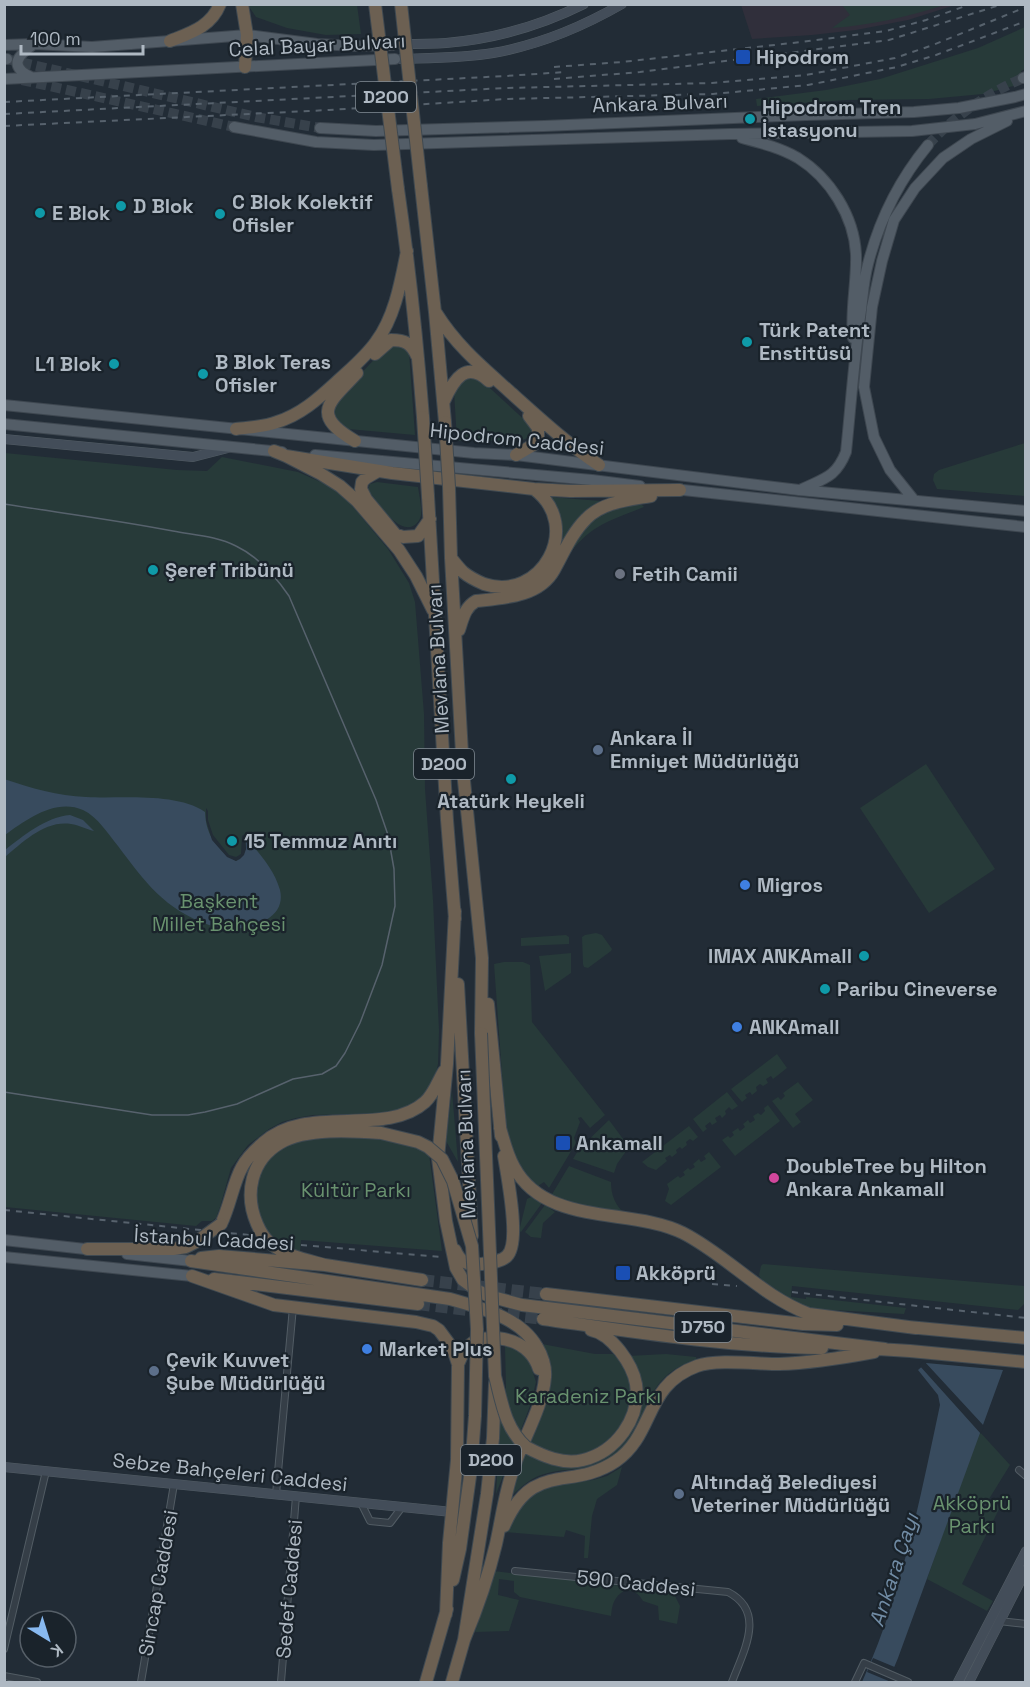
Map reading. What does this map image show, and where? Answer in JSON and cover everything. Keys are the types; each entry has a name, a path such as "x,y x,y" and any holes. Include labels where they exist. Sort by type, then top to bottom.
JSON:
{"highway":[{"path":"170,41 196,31 210,21 220,4"},
{"path":"242,4 247,34 245,67"},
{"name":"Mevlana Bulvarı","path":"375,4 407,251 423,417 447,820 455,911 477,1329 471,1469 460,1549 446,1614"},
{"name":"Mevlana Bulvarı","path":"401,4 445,422 463,771 482,958 481,1034 495,1376"},
{"path":"236,429 276,423 297,415 314,403 365,356 378,340 389,318 399,290 407,251"},
{"path":"435,312 448,332 478,363 561,437 599,465"},
{"path":"355,441 342,434 330,422 327,408 330,402 391,340 407,342 412,346 418,359"},
{"path":"443,402 459,376 469,372 480,372 535,421 539,435 537,440 516,455"},
{"path":"280,454 392,473 534,489 680,490"},
{"path":"280,454 321,474 340,486 357,501 399,550 416,576 436,617"},
{"path":"378,471 362,482 361,489 366,499 395,534 403,537 417,536 430,519"},
{"path":"451,558 465,574 493,587 510,586 531,578 552,554 556,539 556,520 551,506 543,495 534,489"},
{"path":"456,639 464,614 470,604 476,601 519,596 547,579 587,518 604,507 680,490"},
{"path":"87,1249 173,1249 196,1242 222,1224 242,1167 263,1142 282,1130 314,1122 399,1116 424,1102 433,1092 447,1064 455,911"},
{"path":"450,1240 459,1258 465,1263 477,1265 506,1257 511,1250 513,1240 513,1220 500,1128 482,958"},
{"name":"D750","path":"447,1064 438,1158 443,1204 456,1268 463,1280 478,1291 509,1303 885,1350 910,1350 1026,1362"},
{"path":"500,1128 511,1160 521,1177 538,1192 560,1204 578,1210 642,1220 681,1232 712,1250 769,1294 798,1310 809,1314 916,1328 1026,1338"},
{"path":"326,1265 292,1255 273,1245 265,1238 253,1215 250,1199 255,1172 261,1160 268,1153 287,1140 327,1132 381,1133 418,1142 428,1147 442,1159 453,1181 472,1246"},
{"name":"İstanbul Caddesi","path":"191,1261 219,1256 326,1265 422,1280"},
{"path":"191,1261 450,1299 502,1317 518,1326 537,1346 543,1362 545,1377 542,1394 510,1480 496,1544 480,1600 464,1640"},
{"path":"192,1276 274,1305 433,1326 450,1343 458,1364 457,1460 446,1614"},
{"name":"İstanbul Caddesi","path":"192,1276 418,1304"},
{"path":"546,1294 803,1324 916,1328"},
{"path":"495,1376 508,1423 526,1447 560,1461 583,1460 607,1450 616,1442 631,1420 636,1403 633,1373 614,1343 598,1331 543,1319 773,1348 885,1350"},
{"path":"458,1364 465,1349 482,1338 498,1338 511,1342 528,1351 536,1362 539,1368 542,1394"},
{"path":"496,1544 514,1504 528,1491 541,1483 590,1473 618,1460 633,1446 663,1390 674,1379 698,1365 819,1362 885,1350"},
{"name":"D200","path":"452,1683 464,1640 488,1494 494,1438 495,1376"},
{"name":"D200","path":"426,1683 446,1614"}],"main road":[{"name":"Celal Bayar Bulvarı","path":"4,45 92,46 247,34 317,44 357,46 447,43 527,27 584,4"},
{"name":"Celal Bayar Bulvarı","path":"4,80 492,53 534,43 574,29 622,4"},
{"path":"32,78 22,73 18,66 18,58 23,51 34,44"},
{"name":"Ankara Bulvarı","path":"320,128 376,131 579,125 806,114 914,112 959,108 1026,94"},
{"path":"914,500 890,470 874,437 864,387 872,307 882,261 894,220 915,188 943,158 971,139 1026,111"},
{"name":"Ankara Bulvarı","path":"234,127 331,144 405,144 912,131 975,124 1026,111"},
{"path":"730,134 771,146 798,159 834,192 851,227 856,254 851,322 855,355"},
{"path":"799,490 832,475 842,463 846,452 855,355 867,265 878,231 891,204 913,164 928,145"},
{"name":"Hipodrom Caddesi","path":"4,405 474,453 516,455 799,490 1026,511"},
{"name":"Hipodrom Caddesi","path":"4,424 233,447 280,454 592,480 1026,527"},
{"name":"Hipodrom Caddesi","path":"4,439 193,457 233,447"},
{"name":"İstanbul Caddesi","path":"4,1240 191,1261"},
{"name":"İstanbul Caddesi","path":"4,1257 192,1276"},
{"name":"Sebze Bahçeleri Caddesi","path":"4,1467 452,1512"},
{"path":"958,1683 1026,1551"},
{"path":"969,1683 1026,1570"}],"street":[{"name":"Sedef Caddesi","path":"276,1494 293,1307"},
{"path":"1019,1470 1026,1476"},
{"path":"4,1649 46,1471"},
{"name":"Sincap Caddesi","path":"141,1683 174,1484"},
{"name":"Sedef Caddesi","path":"281,1683 296,1496"},
{"path":"361,1503 370,1521 390,1523 402,1507"},
{"name":"590 Caddesi","path":"514,1571 728,1592 740,1599 748,1612 750,1626 732,1683"},
{"path":"999,1621 1026,1624"},
{"path":"855,1683 867,1664 908,1683"},
{"path":"4,1676 37,1683"}],"shaded area":[{"path":"741,5 955,5 908,20 856,30 752,39"}],"green space":[{"path":"248,5 357,5 361,34 326,35 287,28 256,17"},
{"path":"842,5 945,5 889,20 832,28 850,15"},
{"path":"1025,27 1025,69 1021,71 1025,83 983,94 929,99 847,100 757,106 756,99 826,90 880,79 978,48"},
{"path":"400,344 409,352 415,435 348,429 337,424 331,406 385,348"},
{"path":"474,377 480,379 529,424 533,431 531,437 519,441 457,441 454,391 463,382"},
{"path":"1025,443 1025,496 937,489 933,480 934,474 939,470"},
{"name":"Başkent Millet Bahçesi","path":"5,453 207,471 222,457 298,472 339,490 388,549 409,583 415,602 424,714 425,789 439,1031 438,1064 435,1078 427,1091 405,1109 391,1113 313,1115 282,1122 269,1129 248,1145 231,1168 216,1218 212,1221 202,1221 196,1226 5,1207"},
{"path":"377,482 418,487 421,515 416,524 407,527 400,525 388,515 368,490 370,484"},
{"path":"550,497 601,501 587,512 562,545 560,520"},
{"path":"630,505 644,507 595,529 586,535 570,553 580,534 593,520 610,511"},
{"path":"926,764 995,869 929,913 860,808"},
{"path":"596,933 602,935 612,949 588,968 584,967 582,937"},
{"path":"566,935 569,937 569,944 521,946 521,938"},
{"path":"571,953 571,973 545,991 539,956"},
{"path":"523,962 530,965 532,1022 605,1115 590,1128 581,1117 578,1118 580,1122 574,1138 576,1143 549,1188 544,1182 538,1186 527,1177 516,1161 506,1129 494,964"},
{"path":"777,1054 787,1068 773,1079 771,1076 766,1079 768,1083 763,1086 760,1084 752,1095 750,1092 745,1095 747,1098 742,1102 731,1089"},
{"path":"798,1082 813,1100 795,1114 801,1122 793,1128 772,1101 778,1097 781,1100 785,1096 783,1093"},
{"path":"452,1091 458,1162 446,1141"},
{"path":"727,1092 738,1106 732,1110 729,1107 722,1118 720,1115 715,1118 717,1122 712,1125 710,1122 705,1126 707,1129 703,1132 693,1119"},
{"path":"768,1105 780,1121 735,1156 722,1140 734,1135 732,1132 738,1128 740,1131 748,1120 750,1123 755,1120 753,1116 758,1113 761,1115"},
{"path":"609,1120 629,1147 617,1164 614,1173 573,1159 579,1149"},
{"path":"689,1126 698,1137 686,1142 687,1145 676,1150 677,1153 672,1157 670,1155 665,1158 667,1161 656,1170 642,1162"},
{"name":"Kültür Parkı","path":"338,1136 396,1142 429,1154 442,1251 301,1240 300,1252 271,1237 264,1228 256,1206 257,1182 267,1160 289,1144"},
{"path":"709,1152 721,1167 671,1205 665,1201 669,1189 667,1184 678,1176 680,1178 685,1175 683,1172 695,1167 693,1164 699,1159 701,1162 706,1159 704,1156"},
{"path":"569,1166 611,1182 614,1200 625,1214 592,1210 551,1196"},
{"path":"531,1197 542,1203 521,1232 519,1231 527,1199"},
{"path":"545,1205 555,1212 543,1223 541,1238 531,1237 525,1232"},
{"path":"763,1264 1025,1286 1025,1303 1018,1310 792,1286 791,1297 906,1308 904,1314 814,1309 802,1306 763,1283 759,1275"},
{"name":"Karadeniz Parkı","path":"542,1344 595,1354 613,1354 623,1365 630,1390 625,1416 609,1438 586,1453 575,1456 554,1454 528,1442 539,1414"},
{"path":"505,1346 525,1356 536,1382 530,1406 496,1494 500,1420 506,1387"},
{"path":"666,1354 696,1357 697,1360 678,1367 665,1377 655,1389 636,1430 615,1455 586,1468 556,1471 536,1477 510,1497 526,1453 547,1463 574,1466 636,1422 641,1404 628,1356"},
{"name":"Akköprü Parkı","path":"979,1431 1010,1465 989,1499 1000,1507 962,1584 993,1601 987,1611 927,1579"},
{"path":"622,1467 617,1485 597,1499 592,1516 588,1558 584,1558 585,1536 566,1530 564,1537 504,1532 514,1513 535,1494 547,1487 593,1480 607,1476"},
{"path":"494,1571 673,1592 680,1606 677,1624 659,1620 658,1606 643,1601 638,1594 631,1591 625,1590 616,1598 611,1616 520,1597 514,1592 514,1581 499,1579 498,1595 519,1600 509,1631 475,1632"}],"water":[{"path":"4,779 65,795 164,799 193,806 205,812 210,835 218,847 236,861 246,849 245,837 256,849 277,882 281,895 279,907 266,920 246,928 216,927 193,918 168,902 147,883 93,817 83,810 72,807 41,812 5,835"},
{"path":"70,815 83,820 94,831 71,824 52,825 35,833 5,857 5,850 35,828 52,819"},
{"path":"926,1363 1003,1370 888,1682 862,1682 876,1649 899,1580 940,1405 938,1395 918,1370"}],"pier":[{"path":"206,808 213,835 229,855 236,857 241,854 242,836 245,834 246,849 240,859 236,861 227,857 212,840 206,820"},
{"path":"924,1361 984,1426 981,1434 919,1365"},
{"path":"873,1658 897,1668 891,1682 867,1672"}],"tunnel":[{"path":"7,59 256,117 320,128"},
{"path":"928,145 972,107 1023,78"},
{"path":"22,80 234,127"},
{"path":"422,1280 546,1294"},
{"path":"418,1304 543,1319"}],"tram line":[{"path":"4,504 213,538 244,550 266,568 289,596 376,800 388,835 394,869 395,906 382,965 360,1023 336,1066 322,1074 293,1079 237,1104 188,1115 152,1115 4,1092"}],"railway":[{"path":"554,67 622,62 886,31 971,4"},
{"path":"554,79 640,72 889,40 1003,4"},
{"path":"4,114 506,88 712,83 806,75 895,58 1026,7"},
{"path":"4,126 506,99 713,94 808,85 897,67 1026,21"},
{"path":"4,102 565,72"},
{"path":"4,1210 249,1235"},
{"path":"301,1245 441,1257"},
{"path":"712,1284 737,1286"},
{"path":"792,1292 1026,1318"}],"place":[{"name":"Hipodrom","path":"743,57"},
{"name":"Hipodrom Tren İstasyonu","path":"750,119"},
{"name":"D Blok","path":"121,206"},
{"name":"E Blok","path":"40,213"},
{"name":"C Blok Kolektif Ofisler","path":"220,214"},
{"name":"Türk Patent Enstitüsü","path":"747,342"},
{"name":"L1 Blok","path":"114,364"},
{"name":"B Blok Teras Ofisler","path":"203,374"},
{"name":"Şeref Tribünü","path":"153,570"},
{"name":"Fetih Camii","path":"620,574"},
{"name":"Ankara İl Emniyet Müdürlüğü","path":"598,750"},
{"name":"Atatürk Heykeli","path":"511,779"},
{"name":"15 Temmuz Anıtı","path":"232,841"},
{"name":"Migros","path":"745,885"},
{"name":"IMAX ANKAmall","path":"864,956"},
{"name":"Paribu Cineverse","path":"825,989"},
{"name":"ANKAmall","path":"737,1027"},
{"name":"Ankamall","path":"563,1143"},
{"name":"DoubleTree by Hilton Ankara Ankamall","path":"774,1178"},
{"name":"Akköprü","path":"623,1273"},
{"name":"Market Plus","path":"367,1349"},
{"name":"Çevik Kuvvet Şube Müdürlüğü","path":"154,1371"},
{"name":"Altındağ Belediyesi Veteriner Müdürlüğü","path":"679,1494"}],"water label":[{"name":"Ankara Çayı","path":"894,1570"}]}
